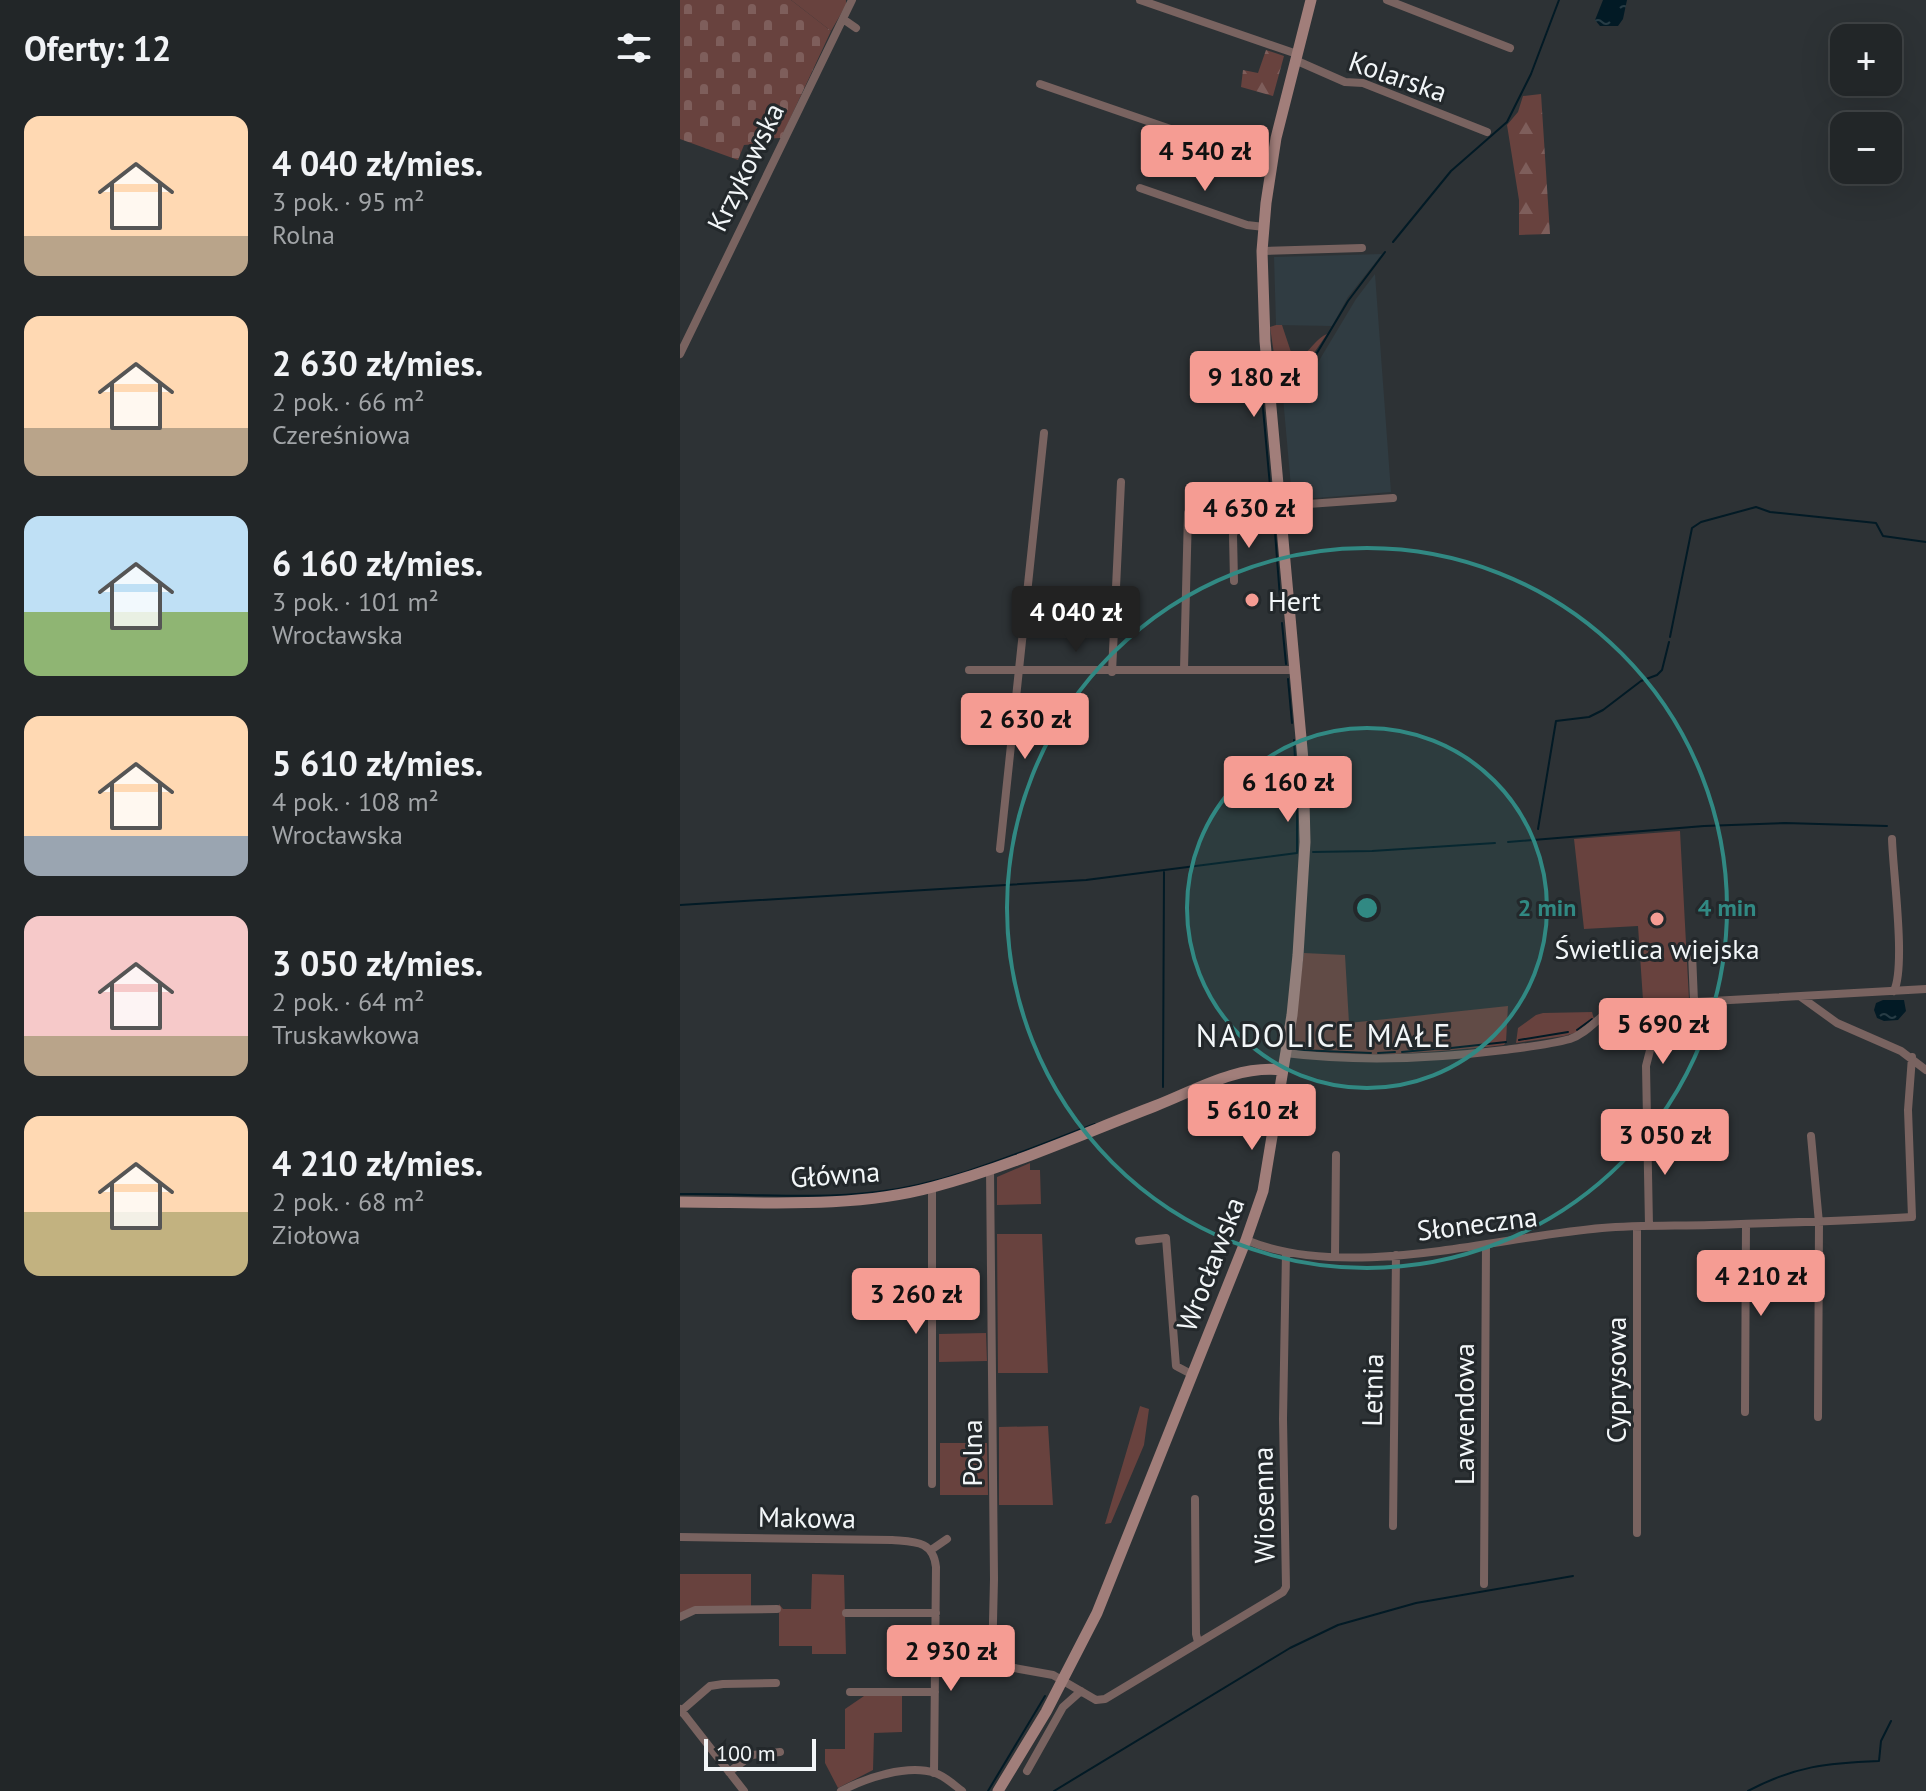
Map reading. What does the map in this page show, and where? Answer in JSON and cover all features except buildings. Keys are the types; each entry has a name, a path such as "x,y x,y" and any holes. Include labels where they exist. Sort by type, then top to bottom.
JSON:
{"street":[{"name":"Krzykowska","path":"680,354 852,0"},
{"name":"Kolarska","path":"1140,0 1296,57 1345,82 1363,83 1487,132"},
{"path":"1311,0 1272,164 1262,251 1362,248"},
{"path":"1387,0 1510,48"},
{"path":"843,19 856,28"},
{"path":"1040,84 1272,164"},
{"path":"1140,188 1247,225 1264,227"},
{"name":"Wrocławska","path":"998,1791 1063,1680 1097,1613 1246,1240 1265,1180 1298,955 1305,842 1303,760 1262,291 1262,251"},
{"path":"1000,849 1044,433"},
{"path":"1112,672 1121,482"},
{"path":"1280,506 1393,498"},
{"path":"1184,669 1188,513"},
{"path":"1234,581 1233,535 1241,515 1272,525 1282,524"},
{"path":"969,670 1112,672 1294,667"},
{"path":"1892,839 1899,960 1898,982 1894,991"},
{"path":"1692,953 1694,1002"},
{"path":"1285,1053 1398,1058 1512,1049 1573,1038 1611,1009 1926,989"},
{"path":"1801,996 1850,1030 1912,1057 1926,1070"},
{"path":"1649,1226 1646,1066 1656,1027 1657,1004"},
{"name":"Słoneczna","path":"1286,1252 1335,1257 1396,1255 1601,1228 1819,1223 1912,1217 1908,1110 1912,1057"},
{"path":"990,1169 1232,1075 1282,1070"},
{"path":"1811,1136 1819,1223 1818,1417"},
{"path":"1335,1257 1336,1155"},
{"name":"Główna","path":"680,1202 858,1200 932,1187 990,1169"},
{"name":"Polna","path":"990,1169 994,1564 992,1664 1053,1675 1063,1680"},
{"path":"932,1187 932,1484"},
{"path":"1745,1412 1746,1224"},
{"name":"Cyprysowa","path":"1637,1227 1637,1533"},
{"path":"1139,1241 1166,1238 1176,1366 1193,1375"},
{"path":"1246,1240 1264,1248 1286,1252"},
{"name":"Lawendowa","path":"1484,1584 1486,1245"},
{"name":"Wiosenna","path":"1063,1680 1096,1700 1105,1699 1283,1592 1286,1587 1283,1419 1286,1252"},
{"name":"Letnia","path":"1393,1526 1396,1255"},
{"path":"1195,1499 1198,1642"},
{"name":"Makowa","path":"680,1537 892,1540 920,1542 931,1550"},
{"path":"934,1773 936,1567 931,1550 947,1539"},
{"path":"680,1617 695,1610 777,1609"},
{"path":"846,1613 936,1613"},
{"path":"744,1791 680,1711 710,1686 776,1683"},
{"path":"1027,1771 1063,1707 1081,1691"},
{"path":"850,1692 935,1692"},
{"path":"729,1772 752,1755 780,1752"},
{"path":"841,1791 868,1778 899,1772 934,1773 962,1791"}],"shaded area":[{"path":"1382,254 1348,297 1332,326 1276,325 1274,257"},
{"path":"1375,274 1391,492 1303,499 1291,487 1281,375 1307,373 1314,369 1356,299"}],"green space":[{"path":"680,0 791,0 831,31 781,138 759,139 757,144 744,145 738,160 680,139"},
{"path":"791,0 846,0 846,5 831,31"},
{"path":"1266,50 1284,56 1273,96 1241,87 1243,70 1258,73"},
{"path":"1541,94 1550,234 1519,235 1519,200 1507,125 1518,112 1523,96"},
{"path":"1282,325 1291,352 1304,354 1327,334 1305,366 1276,368 1270,327"},
{"path":"1680,831 1689,999 1643,1000 1638,926 1584,929 1574,839"},
{"path":"1304,953 1345,955 1349,1023 1508,1006 1506,1042 1504,1045 1459,1050 1359,1055 1305,1052 1290,1046"},
{"path":"1592,1012 1594,1019 1578,1032 1516,1043 1518,1028 1536,1015"},
{"path":"1030,1163 1030,1170 1040,1170 1041,1204 997,1205 997,1177"},
{"path":"997,1234 1042,1234 1048,1373 998,1373"},
{"path":"986,1333 987,1361 939,1362 939,1334"},
{"path":"1140,1406 1149,1409 1144,1445 1111,1523 1105,1524"},
{"path":"1048,1426 1053,1505 999,1505 999,1427"},
{"path":"940,1443 987,1443 988,1495 940,1495"},
{"path":"680,1574 751,1574 751,1607 694,1607 680,1613"},
{"path":"812,1574 844,1575 846,1654 812,1654 812,1646 779,1646 779,1604 783,1609 811,1609"},
{"path":"864,1696 902,1696 902,1732 874,1733 873,1770 838,1788 825,1763 825,1749 845,1749 845,1709"}],"water":[{"path":"1603,0 1627,0 1623,19 1618,26 1600,26 1595,20"},
{"path":"1904,1000 1906,1011 1898,1020 1877,1018 1874,1010 1876,1003"}],"waterway":[{"path":"1393,242 1451,171 1507,122 1531,74 1559,0"},
{"path":"1274,373 1308,368 1348,301 1385,252"},
{"path":"1260,375 1273,519"},
{"path":"1670,637 1692,528 1701,522 1756,507 1770,512 1876,523 1883,536 1926,542"},
{"path":"1275,532 1281,611"},
{"path":"1282,623 1286,664"},
{"path":"1538,829 1556,721 1589,717 1641,681 1657,675 1662,670 1669,642"},
{"path":"1288,679 1292,723"},
{"path":"1294,740 1296,778"},
{"path":"680,905 1086,880 1297,853 1297,797"},
{"path":"1508,842 1704,826 1785,823 1887,826"},
{"path":"1313,852 1495,843"},
{"path":"1163,1087 1164,872"},
{"path":"1577,1030 1592,1019"},
{"path":"1519,1040 1568,1032"},
{"path":"1442,1049 1506,1042"},
{"path":"1402,1052 1434,1049"},
{"path":"1298,1050 1371,1053"},
{"path":"1378,1053 1395,1052"},
{"path":"680,1194 828,1196 905,1188 988,1164 1095,1124"},
{"path":"1054,1791 1290,1648 1338,1625 1416,1603 1573,1576"},
{"path":"988,1791 1045,1696"},
{"path":"1748,1791 1781,1776 1812,1767 1879,1761 1881,1741 1891,1721"}],"place":[{"name":"Hert","path":"1252,600"},
{"name":"Świetlica wiejska","path":"1657,919"}],"district":[{"name":"NADOLICE MAŁE","path":"1324,1035"}]}
